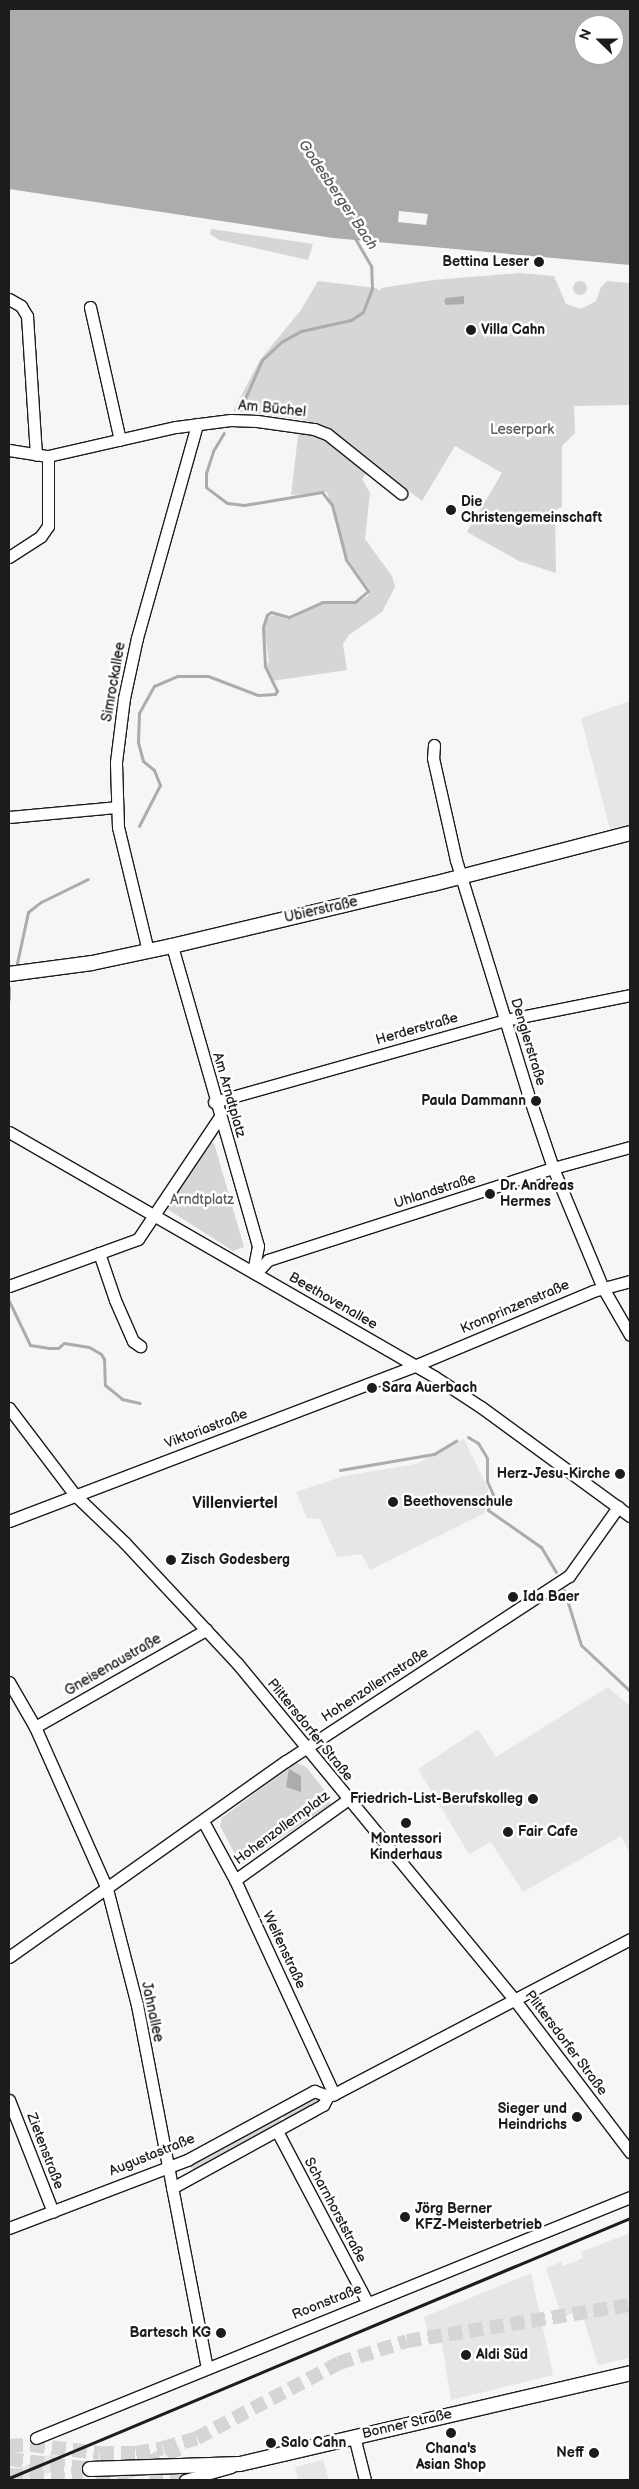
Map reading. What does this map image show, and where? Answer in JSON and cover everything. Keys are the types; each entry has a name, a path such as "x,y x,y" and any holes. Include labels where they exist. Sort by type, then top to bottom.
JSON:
{"main road":[{"name":"Ubierstraße","path":"9,974 172,946 460,877 630,833"},
{"name":"Bonner Straße","path":"240,2464 630,2372"},
{"path":"90,2469 240,2464"}],"street":[{"path":"9,299 24,308 28,320 48,526 41,536 9,557"},
{"path":"90,307 102,370 120,440"},
{"name":"Am Büchel","path":"9,450 42,456 197,424 248,420 320,431 401,493"},
{"name":"Simrockallee","path":"148,951 116,807 116,762 128,675 197,424"},
{"name":"Denglerstraße","path":"434,745 433,758 460,877 553,1168 603,1288 630,1335"},
{"path":"9,818 116,807"},
{"name":"Am Arndtplatz","path":"172,946 214,1102 258,1252"},
{"name":"Herderstraße","path":"214,1102 505,1020 630,995"},
{"path":"9,1286 138,1239 152,1214 219,1118"},
{"name":"Beethovenallee","path":"9,1132 254,1272 481,1406 630,1516"},
{"name":"Uhlandstraße","path":"254,1272 268,1260 553,1168 630,1147"},
{"path":"254,1272 258,1252 268,1260"},
{"path":"99,1253 114,1300 133,1341 140,1346"},
{"name":"Kronprinzenstraße","path":"414,1366 603,1288 630,1282"},
{"name":"Viktoriastraße","path":"9,1521 414,1366"},
{"name":"Plittersdorfer Straße","path":"9,1408 75,1495 206,1630 306,1747 347,1800 514,1999 630,2152"},
{"name":"Hohenzollernstraße","path":"9,1957 306,1747 569,1576 618,1507"},
{"name":"Gneisenaustraße","path":"34,1727 206,1630"},
{"name":"Jahnallee","path":"9,1682 34,1727 107,1889 136,2005 166,2168 172,2188 207,2367"},
{"name":"Hohenzollernplatz","path":"235,1880 347,1800"},
{"name":"Welfenstraße","path":"203,1821 235,1880 331,2095"},
{"name":"Augustastraße","path":"172,2188 277,2132 323,2104 331,2095 630,1939"},
{"name":"Augustastraße","path":"9,2228 187,2160 314,2091 331,2095"},
{"name":"Zietenstraße","path":"9,2100 53,2212"},
{"name":"Scharnhorststraße","path":"277,2132 367,2302"},
{"name":"Roonstraße","path":"36,2438 367,2302 630,2197"},
{"path":"354,2436 365,2480"},
{"name":"Bonner Straße","path":"185,2480 240,2464"}],"shaded area":[{"path":"630,701 630,824 610,830 581,718"},
{"name":"Beethovenschule","path":"464,1439 488,1488 485,1513 370,1570 362,1554 337,1557 320,1519 307,1518 296,1492 344,1476 416,1464"},
{"name":"Friedrich-List-Berufskolleg","path":"608,1687 630,1706 630,1853 621,1836 523,1892 491,1842 469,1854 418,1769 478,1729 496,1757"},
{"path":"630,2233 630,2358 598,2365 581,2311 562,2317 546,2268 561,2262 563,2266 583,2258 581,2252"},
{"path":"531,2273 553,2375 451,2400 440,2333 428,2334 424,2317"},
{"path":"58,2451 66,2466 32,2480 9,2480 9,2473"},
{"path":"323,2460 329,2480 298,2480 295,2467"}],"green space":[{"path":"211,229 313,244 308,260 219,240 210,234"},
{"name":"Leserpark","path":"519,273 554,276 566,304 581,309 596,301 601,287 607,281 630,283 630,405 574,406 575,433 562,446 562,507 555,510 556,573 519,561 467,532 502,473 455,446 422,501 327,428 300,419 233,411 260,360 301,310 318,281 376,288 380,291 381,288 433,280"},
{"path":"577,281 583,281 587,288 583,295 577,295 573,291 573,285"},
{"path":"299,427 323,434 368,471 362,479 370,493 365,539 392,576 395,587 382,612 349,635 343,644 347,670 272,681 266,668 269,661 264,628 268,617 275,615 287,619 321,604 355,604 368,596 370,591 348,559 327,492 291,495"},
{"name":"Arndtplatz","path":"209,1142 214,1143 244,1247 233,1251 164,1207"},
{"path":"296,1762 306,1767 331,1798 330,1805 241,1865 220,1826 222,1818"},
{"path":"312,2096 319,2097 321,2101 286,2122 281,2113"},
{"path":"278,2114 283,2123 194,2170 190,2167 190,2163"}],"water":[{"path":"9,9 630,9 630,265 333,238 9,189"},
{"path":"464,296 464,304 446,305 444,301 446,298"},
{"path":"289,1769 301,1776 301,1792 286,1787"}],"pier":[{"path":"399,211 428,214 426,225 398,222"}],"waterway":[{"name":"Godesberger Bach","path":"240,410 262,360 281,342 301,331 351,320 363,312 372,289 371,266 355,238"},
{"name":"Godesberger Bach","path":"139,826 160,785 154,770 143,761 138,742 139,713 154,686 177,676 208,676 258,695 275,694 277,691 265,666 263,627 267,615 271,612 289,617 322,602 355,602 368,591 346,559 332,505 322,492 244,505 227,503 206,487 206,473 213,451 224,433"},
{"name":"Godesberger Bach","path":"17,963 28,912 41,902 88,879"},
{"name":"Godesberger Bach","path":"9,987 9,999"},
{"name":"Godesberger Bach","path":"9,1301 30,1345 58,1348 64,1343 89,1347 101,1354 104,1359 105,1385 122,1399 140,1403"},
{"name":"Godesberger Bach","path":"468,1437 478,1443 487,1458 487,1481 494,1497 489,1502 488,1510 541,1547 556,1572"},
{"name":"Godesberger Bach","path":"340,1470 434,1454 456,1441"},
{"name":"Godesberger Bach","path":"564,1590 581,1645 630,1691"}],"tunnel":[{"path":"9,2446 31,2445 100,2453 136,2453 163,2448 197,2438 339,2363 407,2341 630,2305"},
{"path":"96,2480 128,2472 179,2449"},
{"path":"9,2459 90,2469"},
{"path":"149,2480 198,2474"},
{"path":"9,2475 83,2480"}],"railway":[{"path":"9,2478 630,2218"}],"place":[{"name":"Bettina Leser","path":"539,262"},
{"name":"Villa Cahn","path":"471,330"},
{"name":"Die Christengemeinschaft","path":"451,510"},
{"name":"Paula Dammann","path":"536,1101"},
{"name":"Dr. Andreas Hermes","path":"490,1194"},
{"name":"Sara Auerbach","path":"372,1388"},
{"name":"Herz-Jesu-Kirche","path":"620,1474"},
{"name":"Beethovenschule","path":"393,1502"},
{"name":"Zisch Godesberg","path":"171,1560"},
{"name":"Ida Baer","path":"513,1597"},
{"name":"Friedrich-List-Berufskolleg","path":"533,1799"},
{"name":"Montessori Kinderhaus","path":"406,1823"},
{"name":"Fair Cafe","path":"508,1832"},
{"name":"Sieger und Heindrichs","path":"577,2117"},
{"name":"Jörg Berner KFZ-Meisterbetrieb","path":"405,2217"},
{"name":"Bartesch KG","path":"221,2333"},
{"name":"Aldi Süd","path":"466,2355"},
{"name":"Chana's Asian Shop","path":"451,2433"},
{"name":"Salo Cahn","path":"271,2443"},
{"name":"Neff","path":"594,2453"}],"district":[{"name":"Villenviertel","path":"235,1504"}]}
